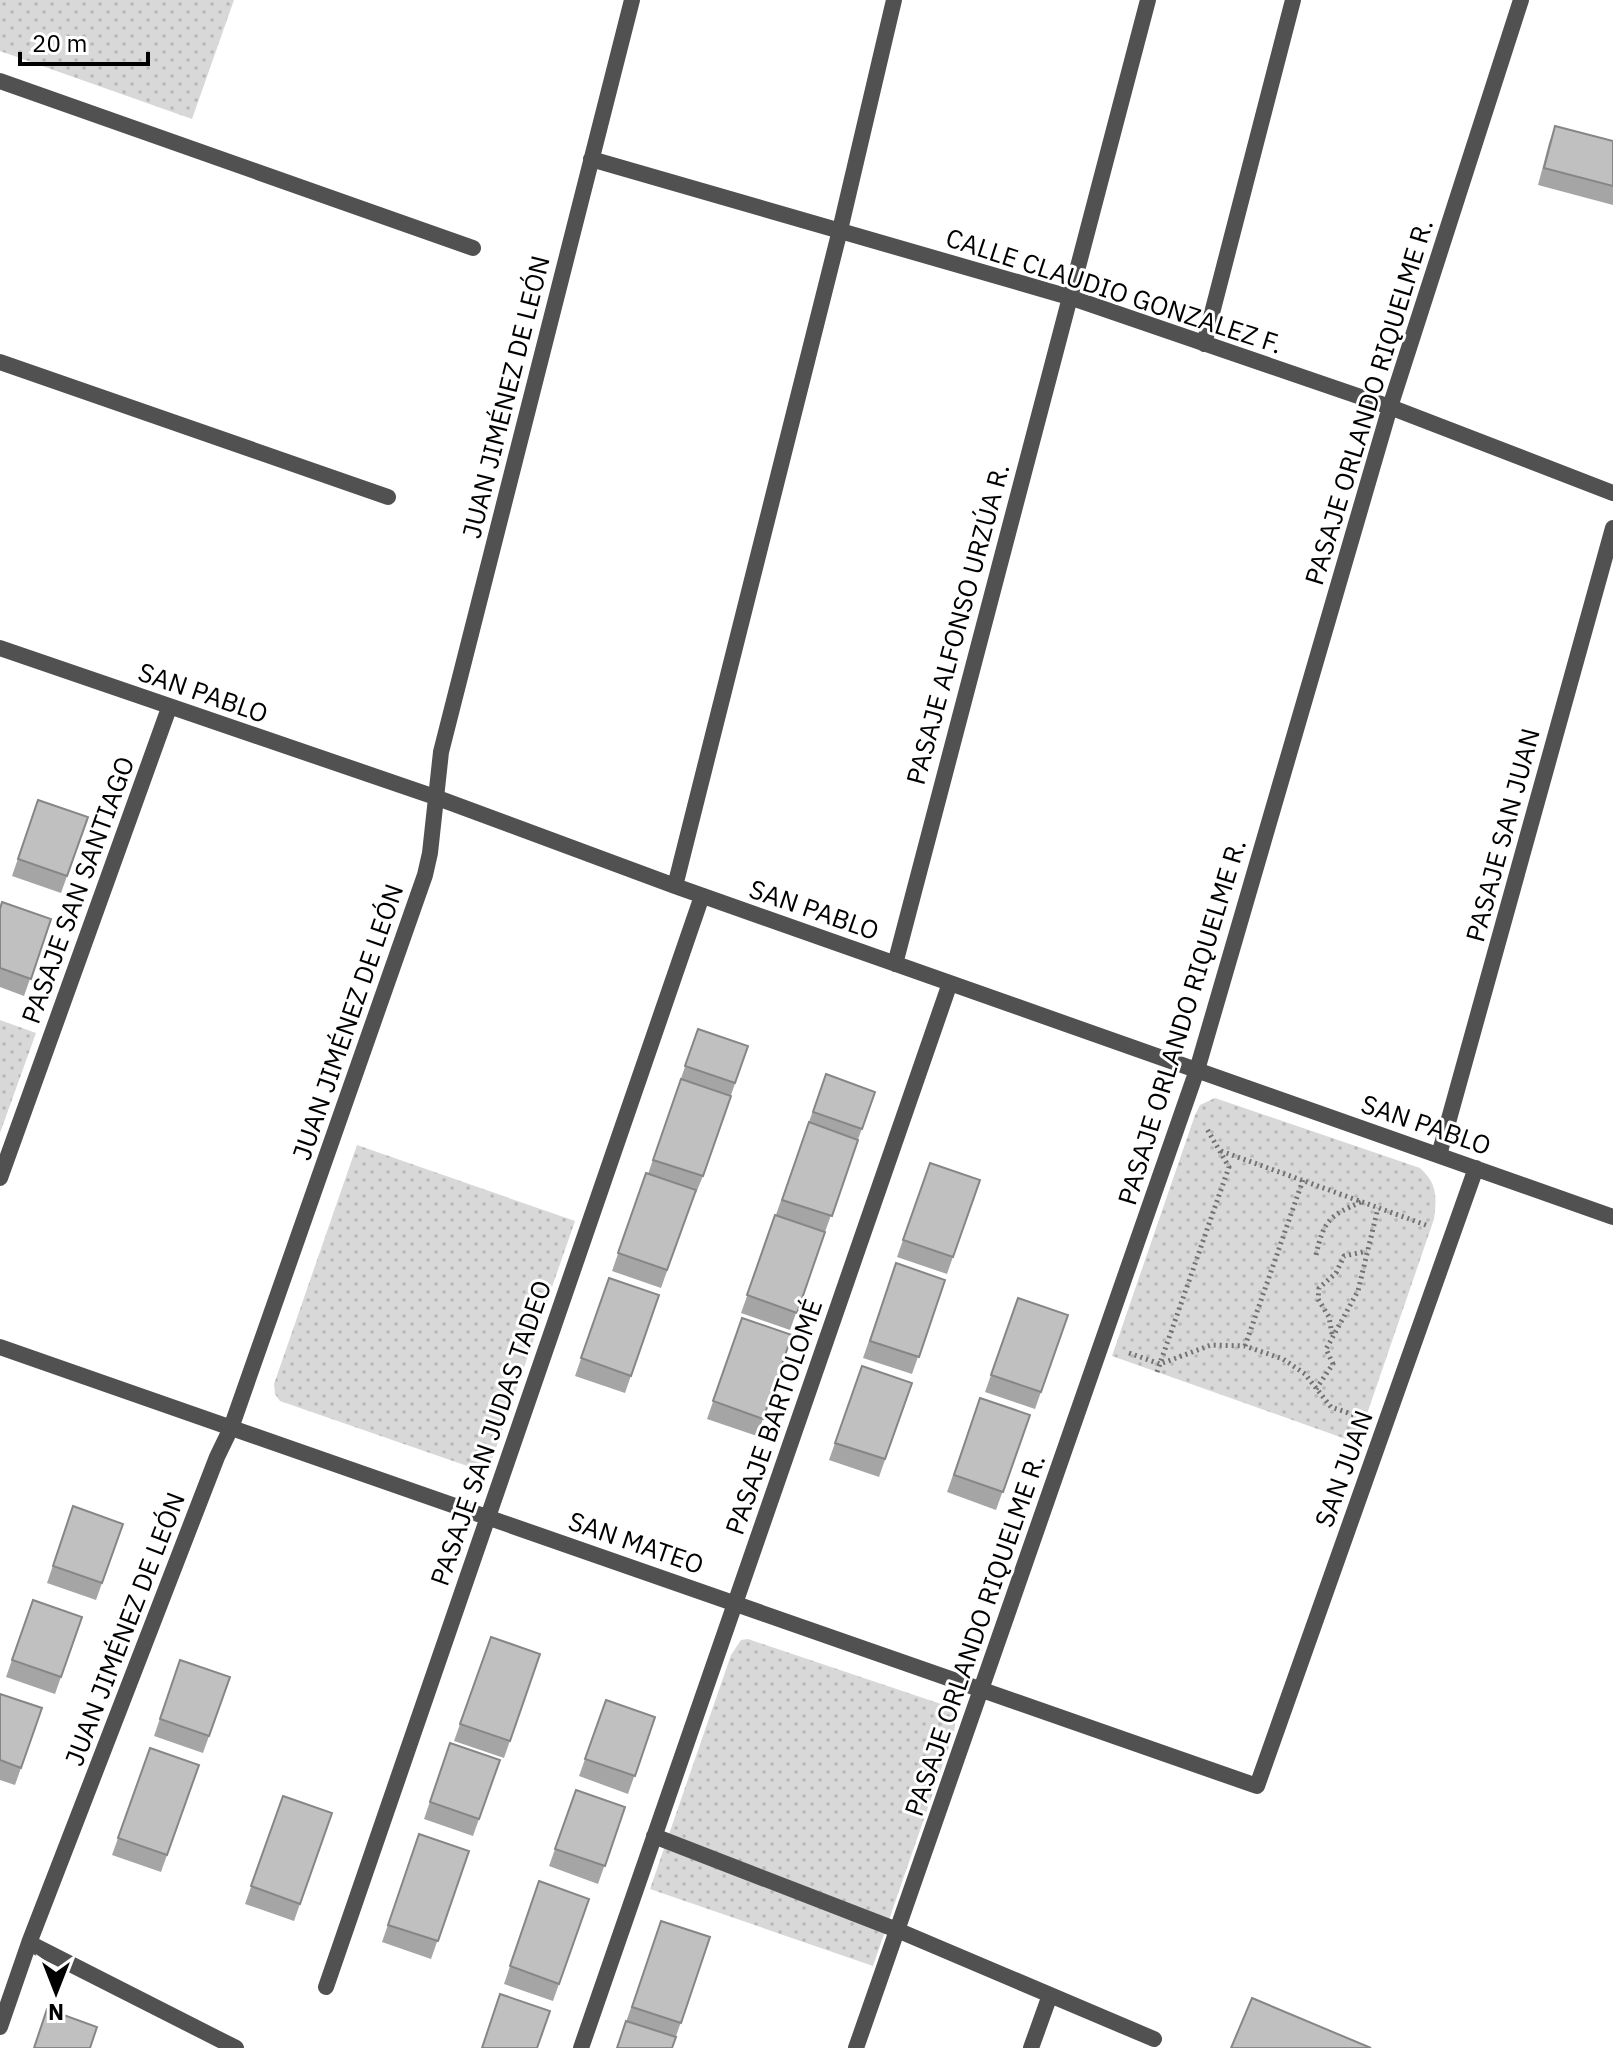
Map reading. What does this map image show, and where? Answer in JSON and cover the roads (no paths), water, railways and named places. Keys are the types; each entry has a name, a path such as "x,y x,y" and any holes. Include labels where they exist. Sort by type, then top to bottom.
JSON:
{"street":[{"name":"JUAN JIMÉNEZ DE LEÓN","path":"0,2027 29,1943 217,1457 231,1428 425,875 432,841 441,752 632,0"},
{"path":"675,886 840,230 894,0"},
{"name":"PASAJE ALFONSO URZÚA R.","path":"895,964 1148,0"},
{"path":"1204,344 1293,0"},
{"name":"PASAJE ORLANDO RIQUELME R.","path":"856,2048 1197,1070 1390,407 1521,0"},
{"path":"0,81 473,248"},
{"name":"CALLE CLAUDIO GONZALEZ F.","path":"591,159 1069,297 1390,407 1613,493"},
{"path":"0,362 388,497"},
{"name":"PASAJE SAN JUAN","path":"1439,1155 1613,528"},
{"name":"SAN PABLO","path":"0,648 435,797 702,896 1613,1217"},
{"name":"PASAJE SAN SANTIAGO","path":"0,1178 169,708"},
{"name":"PASAJE SAN JUDAS TADEO","path":"326,1987 702,896"},
{"name":"PASAJE BARTOLOMÉ","path":"581,2048 950,983"},
{"name":"SAN JUAN","path":"1257,1786 1476,1168"},
{"name":"SAN MATEO","path":"0,1347 1257,1786"},
{"path":"654,1836 897,1930 1154,2039"},
{"path":"29,1943 235,2048"},
{"path":"1031,2048 1050,1995"}]}
